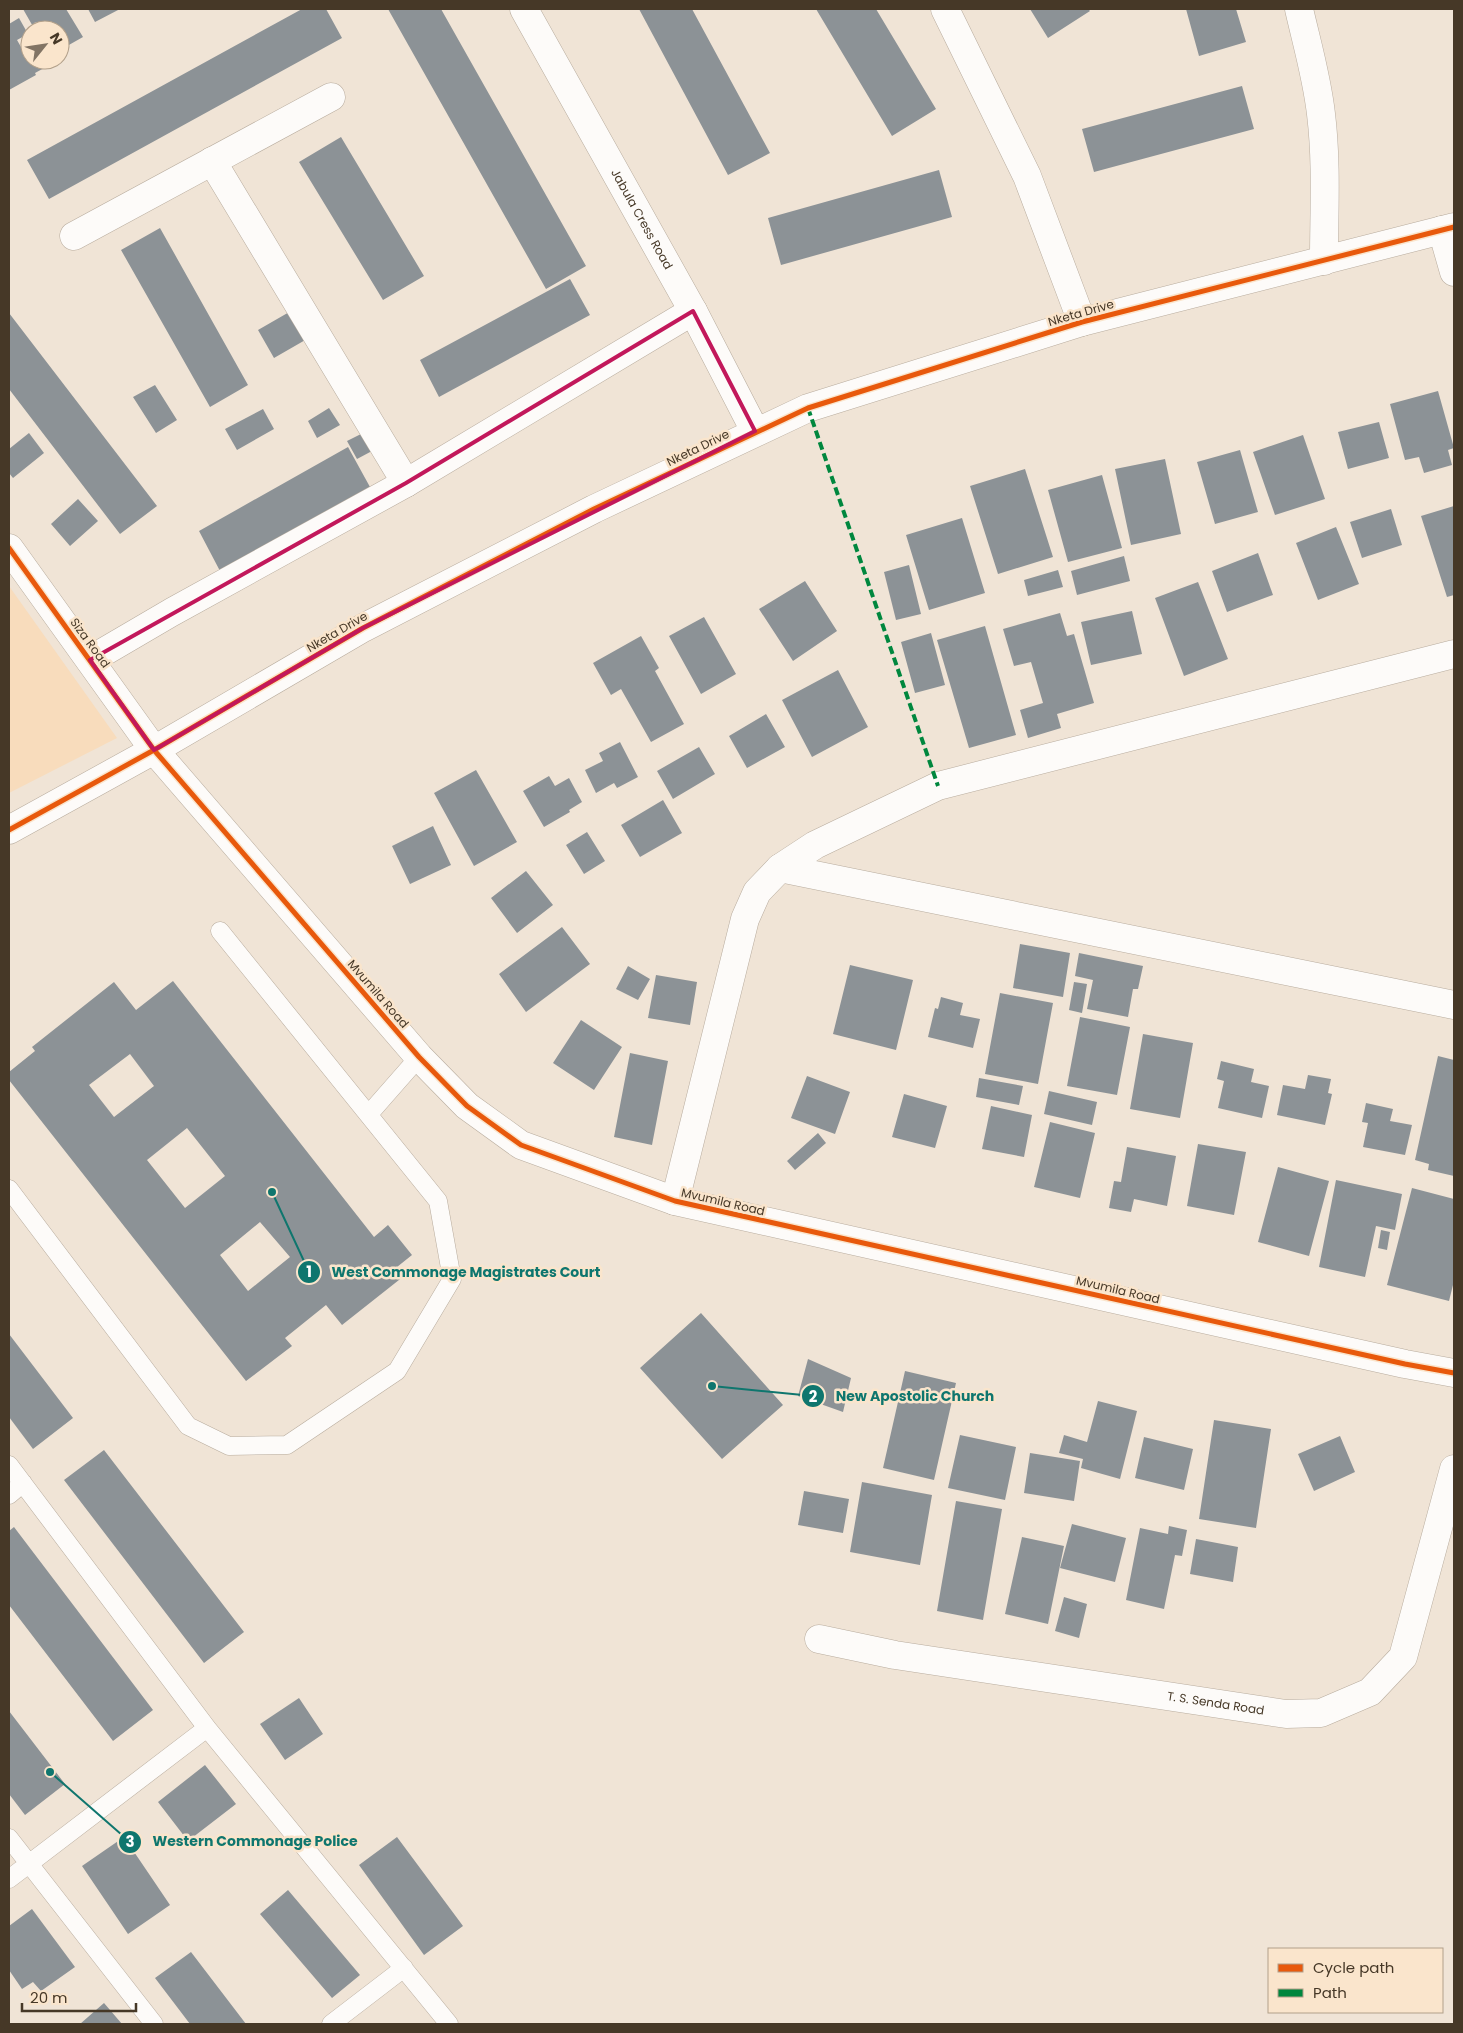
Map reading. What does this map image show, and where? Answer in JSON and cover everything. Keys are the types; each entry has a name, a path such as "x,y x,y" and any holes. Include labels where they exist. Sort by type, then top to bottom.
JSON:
{"street":[{"name":"Jabula Cress Road","path":"524,9 693,311 755,431"},
{"path":"945,9 1027,176 1082,322"},
{"path":"1298,9 1314,70 1321,114 1324,154 1324,261"},
{"path":"74,236 331,97"},
{"path":"212,161 406,483"},
{"path":"1448,228 1454,272"},
{"name":"Nketa Drive","path":"9,830 154,750 363,628 594,509 755,431 808,408 1082,322 1448,228"},
{"path":"90,660 172,612 406,483 693,311"},
{"name":"Siza Road","path":"9,548 154,750"},
{"path":"675,1201 745,919 757,892 780,868 815,845 938,786 1454,654"},
{"name":"Mvumila Road","path":"154,750 419,1057 467,1106 521,1145 675,1201 1396,1362 1454,1373"},
{"path":"780,868 1454,1005"},
{"name":"T. S. Senda Road","path":"819,1639 895,1655 1276,1713 1321,1713 1370,1692 1403,1657 1454,1469"}],"lane":[{"path":"9,1190 188,1426 229,1446 287,1445 397,1371 452,1279 438,1201 220,930"},
{"path":"368,1114 419,1057"},
{"path":"9,1465 207,1728 449,2024"},
{"path":"9,1495 23,1483"},
{"path":"9,1880 207,1728"},
{"path":"9,1838 154,2024"},
{"path":"331,2024 404,1968"}],"highlighted area":[{"path":"693,311 755,431 363,628 154,750 90,660 406,483"}],"shaded area":[{"path":"9,586 117,738 9,793"}],"building":[{"path":"23,9 66,9 83,37 70,44 70,20 29,20"},
{"path":"88,9 120,9 95,22"},
{"path":"302,9 326,9 342,38 49,199 27,160"},
{"path":"388,9 441,9 586,266 546,289"},
{"path":"639,9 692,9 770,153 728,175"},
{"path":"816,9 876,9 936,109 892,136"},
{"path":"1030,9 1088,9 1090,11 1048,38"},
{"path":"1186,9 1236,9 1246,42 1199,56"},
{"path":"19,18 20,20 20,38 17,40 20,45 20,70 40,70 35,73 36,75 9,90 9,24"},
{"path":"1242,86 1254,129 1094,172 1082,129"},
{"path":"341,137 424,276 383,300 299,162"},
{"path":"939,170 952,217 781,265 768,218"},
{"path":"160,228 248,385 210,407 121,250"},
{"path":"570,279 590,315 439,397 420,360"},
{"path":"291,311 307,339 274,358 258,330"},
{"path":"9,313 157,506 120,534 9,389"},
{"path":"155,385 177,420 156,433 133,397"},
{"path":"1438,391 1454,448 1448,450 1452,465 1424,473 1419,457 1405,460 1390,404"},
{"path":"329,408 340,425 317,438 308,421"},
{"path":"263,409 274,429 237,450 225,429"},
{"path":"1379,422 1389,458 1348,469 1338,432"},
{"path":"29,433 44,453 13,478 9,473 9,449"},
{"path":"363,433 372,451 357,459 347,441"},
{"path":"1303,435 1325,499 1275,515 1253,452"},
{"path":"348,447 370,487 220,571 199,531"},
{"path":"1240,450 1258,512 1215,524 1197,462"},
{"path":"1165,459 1181,534 1131,545 1115,469"},
{"path":"1025,469 1053,557 998,574 970,486"},
{"path":"1102,475 1122,548 1068,562 1048,490"},
{"path":"78,499 98,521 70,546 51,524"},
{"path":"1454,506 1454,595 1447,597 1421,516"},
{"path":"1391,509 1402,545 1362,558 1350,522"},
{"path":"962,518 985,593 929,610 906,535"},
{"path":"1336,527 1359,584 1318,600 1296,543"},
{"path":"1258,553 1273,595 1227,612 1212,571"},
{"path":"1124,556 1130,581 1077,595 1071,571"},
{"path":"909,565 921,614 896,620 884,572"},
{"path":"1058,570 1063,587 1028,596 1024,580"},
{"path":"805,581 837,631 793,661 759,609"},
{"path":"1198,582 1228,659 1184,676 1155,598"},
{"path":"1132,611 1142,654 1091,665 1081,622"},
{"path":"1060,613 1067,636 1074,634 1094,703 1057,714 1061,728 1028,738 1020,710 1043,703 1031,662 1014,666 1003,629"},
{"path":"704,617 736,674 701,694 669,636"},
{"path":"985,626 1016,735 969,748 937,640"},
{"path":"931,633 945,685 915,693 901,642"},
{"path":"641,636 659,668 655,671 684,724 651,742 621,689 611,695 593,663"},
{"path":"838,670 868,727 812,757 782,700"},
{"path":"766,714 785,747 747,768 729,736"},
{"path":"620,742 638,777 617,788 614,783 596,793 585,770 603,761 599,753"},
{"path":"699,747 715,774 673,799 657,771"},
{"path":"476,770 517,842 474,866 434,793"},
{"path":"549,776 555,786 569,778 582,802 569,810 570,812 544,827 523,791"},
{"path":"663,800 682,833 640,857 621,825"},
{"path":"433,826 451,865 410,884 392,846"},
{"path":"587,832 605,861 584,874 566,845"},
{"path":"526,871 553,905 517,933 491,898"},
{"path":"562,927 590,964 526,1012 499,974"},
{"path":"1020,944 1070,953 1063,997 1013,988"},
{"path":"1079,953 1143,966 1138,989 1133,989 1128,1017 1087,1009 1093,980 1075,976"},
{"path":"850,965 913,980 896,1050 833,1034"},
{"path":"628,966 650,979 638,1000 616,989"},
{"path":"656,975 697,982 690,1025 648,1018"},
{"path":"173,981 374,1237 388,1225 412,1255 397,1267 404,1276 342,1325 326,1305 285,1338 292,1346 246,1381 9,1080 9,1072 35,1051 32,1047 114,982 136,1010","holes":["130,1054 154,1086 114,1117 89,1085","187,1128 225,1176 185,1208 147,1160","260,1222 290,1257 248,1291 220,1255"]},
{"path":"1074,982 1087,984 1082,1013 1069,1010"},
{"path":"1000,993 1053,1003 1038,1084 985,1074"},
{"path":"941,997 963,1003 960,1015 980,1019 973,1048 928,1037 935,1008 938,1009"},
{"path":"1080,1017 1130,1027 1117,1095 1067,1086"},
{"path":"581,1020 622,1047 594,1090 553,1063"},
{"path":"1143,1034 1193,1043 1180,1118 1130,1109"},
{"path":"630,1053 668,1061 652,1145 614,1137"},
{"path":"1438,1056 1454,1060 1454,1176 1428,1170 1429,1164 1415,1160"},
{"path":"1221,1061 1254,1069 1251,1082 1269,1086 1262,1118 1218,1108 1224,1081 1217,1079"},
{"path":"1308,1075 1331,1079 1328,1093 1332,1094 1325,1125 1277,1115 1283,1085 1305,1089"},
{"path":"807,1076 850,1092 835,1134 791,1118"},
{"path":"979,1078 1023,1086 1019,1105 976,1097"},
{"path":"1049,1091 1097,1102 1092,1125 1044,1114"},
{"path":"904,1094 947,1106 935,1148 892,1137"},
{"path":"1366,1103 1393,1109 1390,1121 1412,1125 1405,1155 1363,1147 1368,1123 1362,1122"},
{"path":"991,1106 1032,1115 1024,1157 982,1149"},
{"path":"1050,1122 1095,1133 1080,1198 1034,1187"},
{"path":"818,1133 826,1143 795,1170 787,1161"},
{"path":"1198,1144 1246,1152 1234,1215 1187,1206"},
{"path":"1127,1147 1176,1156 1167,1206 1134,1199 1131,1212 1109,1208 1114,1181 1121,1182"},
{"path":"1278,1167 1329,1181 1309,1256 1258,1242"},
{"path":"1336,1180 1402,1194 1395,1230 1376,1226 1365,1277 1319,1267"},
{"path":"1412,1188 1454,1199 1454,1281 1449,1301 1387,1285"},
{"path":"1381,1230 1390,1232 1387,1250 1378,1248"},
{"path":"701,1313 783,1405 722,1459 640,1368"},
{"path":"9,1334 73,1418 33,1449 9,1417"},
{"path":"808,1359 851,1378 843,1412 798,1396"},
{"path":"905,1371 956,1383 934,1480 883,1468"},
{"path":"1098,1401 1137,1411 1120,1479 1081,1468 1083,1459 1059,1453 1064,1435 1087,1442"},
{"path":"1214,1420 1271,1429 1256,1528 1199,1519"},
{"path":"960,1435 1016,1447 1005,1500 948,1488"},
{"path":"1340,1436 1355,1472 1314,1491 1298,1454"},
{"path":"1144,1437 1193,1449 1184,1490 1135,1478"},
{"path":"104,1450 244,1632 204,1663 64,1480"},
{"path":"1030,1453 1080,1461 1074,1501 1024,1493"},
{"path":"862,1482 932,1495 920,1565 850,1552"},
{"path":"804,1491 849,1499 843,1533 798,1525"},
{"path":"956,1501 1002,1509 983,1620 937,1611"},
{"path":"1072,1524 1126,1538 1115,1582 1060,1568"},
{"path":"1169,1526 1187,1530 1182,1556 1175,1555 1164,1609 1126,1600 1140,1528 1168,1534"},
{"path":"14,1527 153,1710 113,1741 9,1605 9,1531"},
{"path":"1022,1537 1064,1546 1048,1624 1005,1614"},
{"path":"1196,1539 1238,1547 1233,1582 1190,1574"},
{"path":"1064,1597 1087,1604 1079,1638 1055,1631"},
{"path":"299,1698 323,1734 285,1760 260,1724"},
{"path":"9,1711 65,1784 25,1815 9,1794"},
{"path":"205,1765 236,1804 188,1841 158,1802"},
{"path":"124,1837 170,1905 128,1934 82,1866"},
{"path":"397,1837 463,1926 424,1955 359,1865"},
{"path":"288,1890 360,1975 332,1998 260,1914"},
{"path":"32,1909 75,1967 41,1991 33,1982 22,1989 9,1970 9,1926"},
{"path":"191,1952 246,2024 190,2024 155,1978"},
{"path":"104,2003 122,2024 80,2024"}],"marked path":[{"path":"808,408 938,786"}],"cycle path":[{"path":"9,830 154,750 363,628 594,509 808,408 1082,322 1454,227"},
{"path":"9,548 154,750 419,1057 467,1106 521,1145 675,1201 1405,1364 1454,1373"}],"place":[{"name":"West Commonage Magistrates Court","path":"272,1192"},
{"name":"New Apostolic Church","path":"712,1386"},
{"name":"Western Commonage Police","path":"50,1772"}]}
